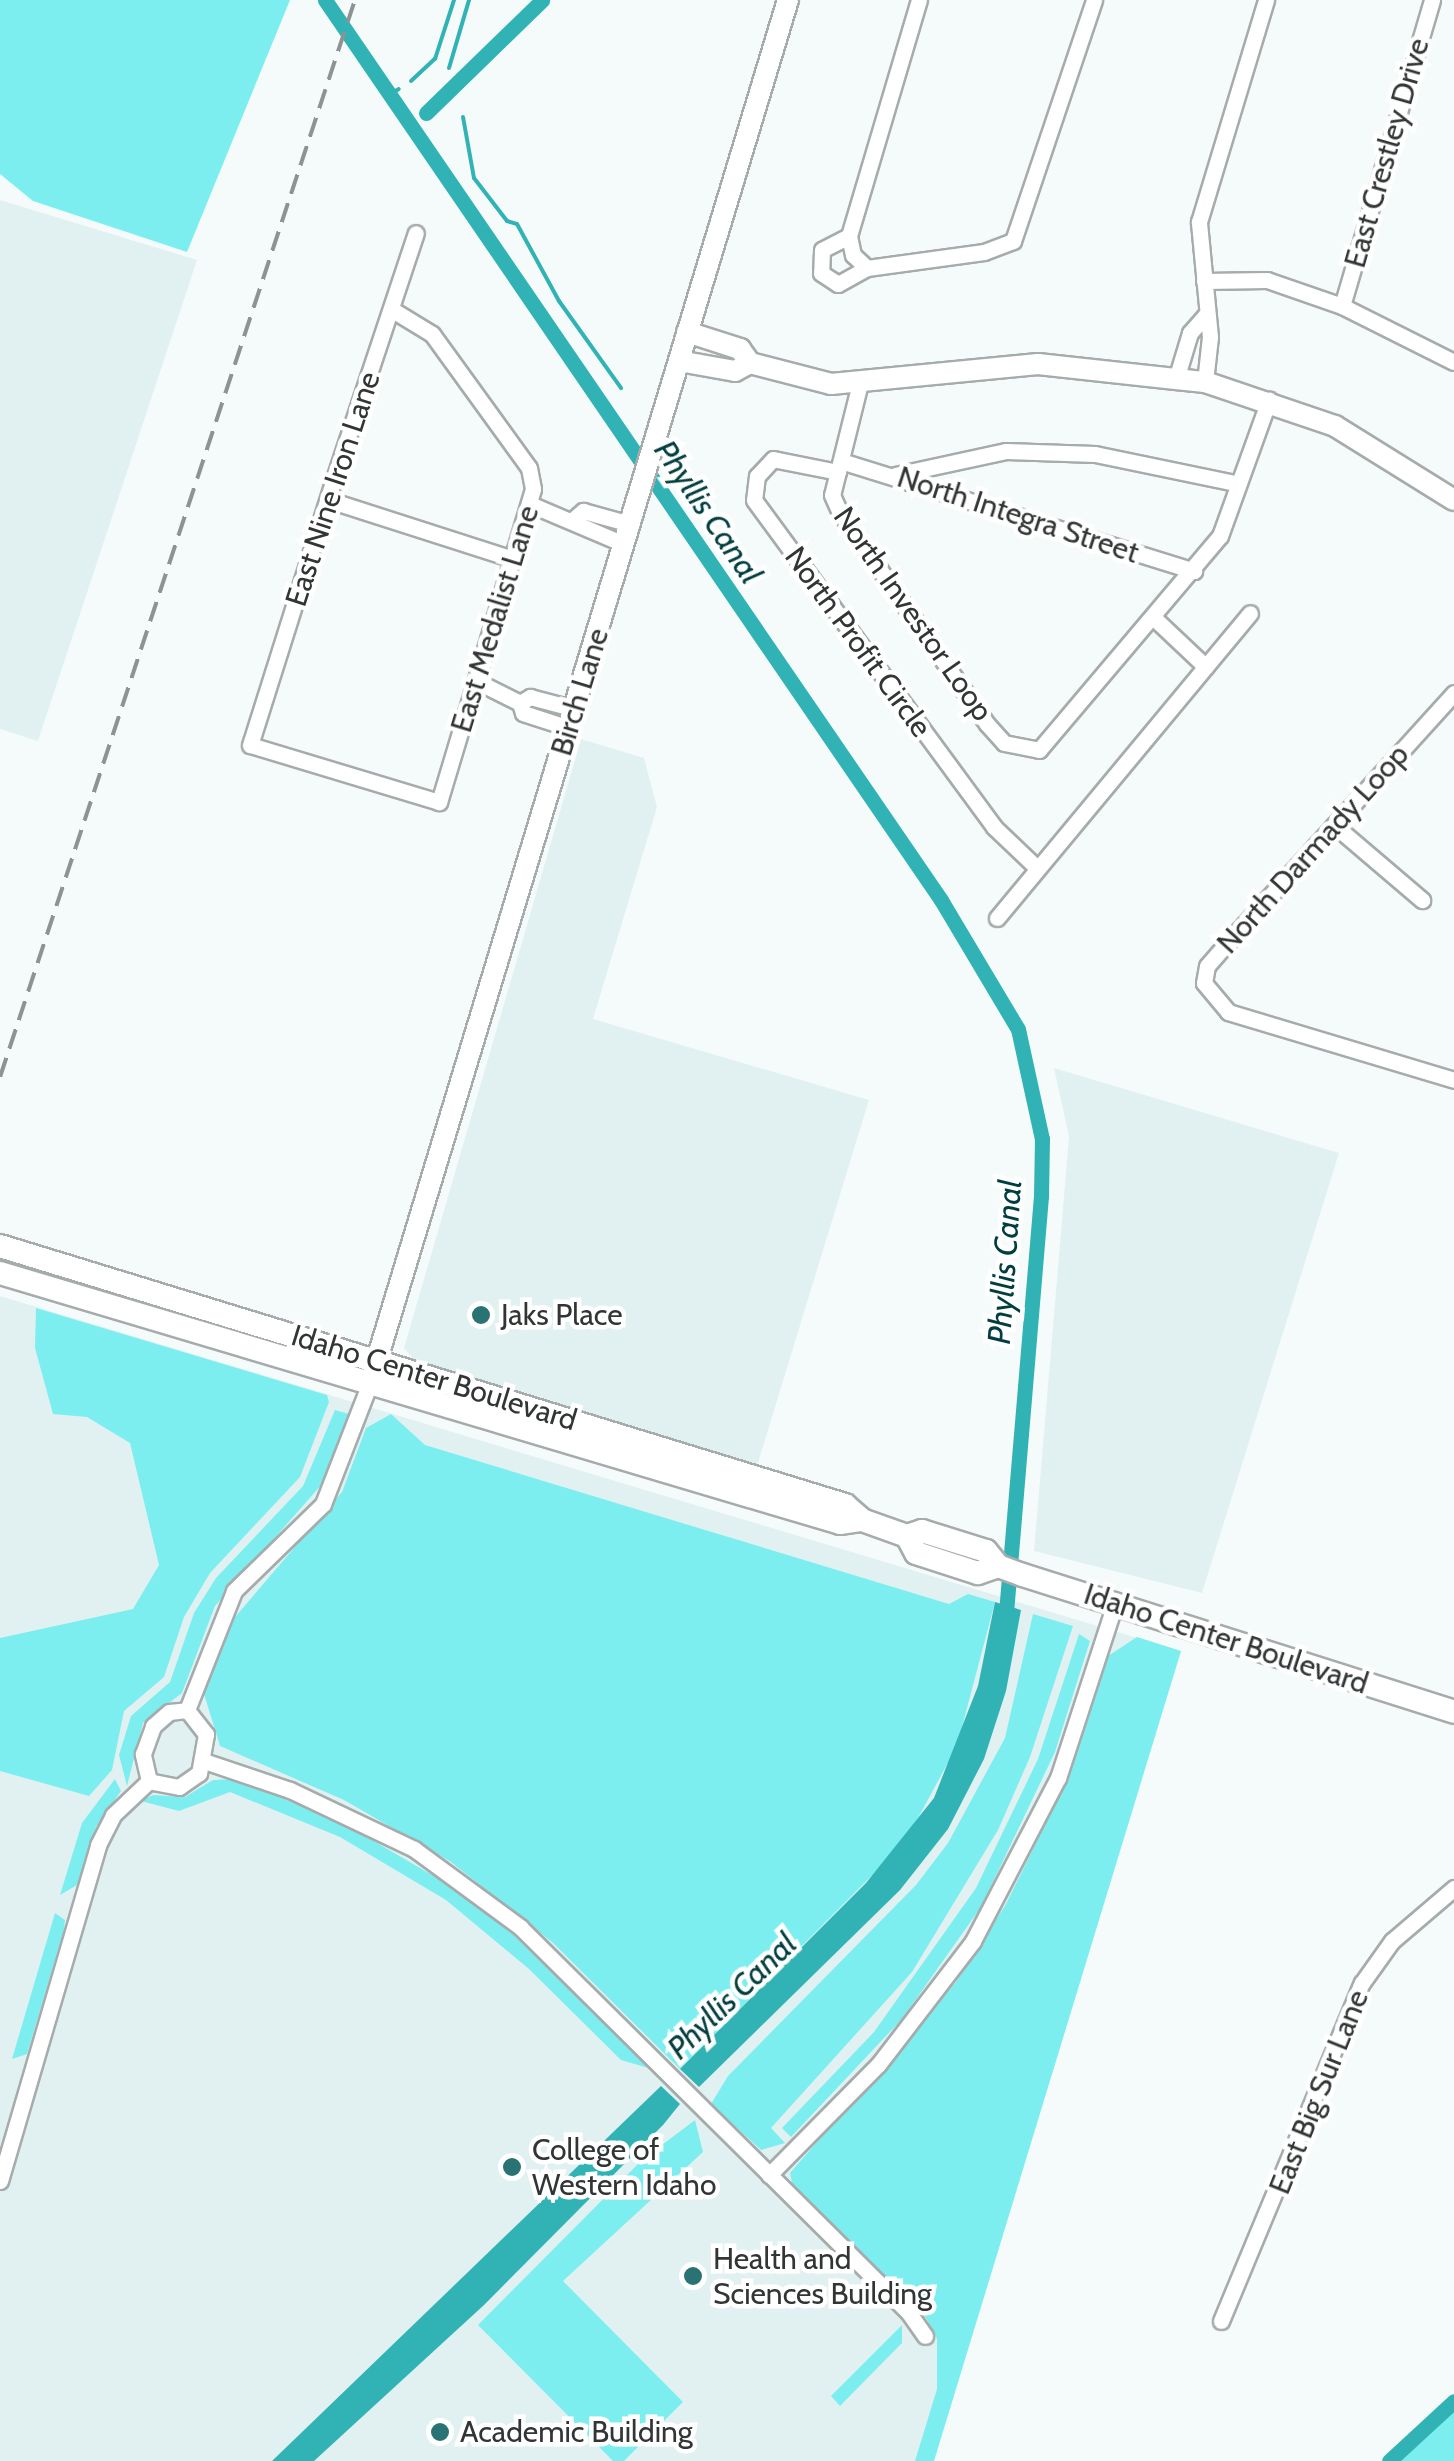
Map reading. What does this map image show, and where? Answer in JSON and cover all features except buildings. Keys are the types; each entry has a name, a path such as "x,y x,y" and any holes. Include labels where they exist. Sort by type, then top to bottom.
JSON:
{"main road":[{"name":"Idaho Center Boulevard","path":"0,1246 845,1505 862,1520 907,1536 922,1531 986,1550 998,1566 1454,1712"},
{"name":"Idaho Center Boulevard","path":"0,1273 840,1524 862,1520"}],"street":[{"name":"Birch Lane","path":"370,1383 788,0"},
{"path":"867,268 853,255 848,236 919,0"},
{"path":"848,236 822,250 824,279 845,282 867,268 968,255 1014,241 1094,0"},
{"path":"1205,382 1200,222 1266,0"},
{"name":"East Crestley Drive","path":"1342,306 1432,0"},
{"name":"East Nine Iron Lane","path":"416,233 250,745 439,802"},
{"path":"1204,281 1267,280 1342,306 1454,362"},
{"name":"East Medalist Lane","path":"391,309 432,334 529,468 532,504 439,802"},
{"path":"1177,376 1190,333 1205,316"},
{"path":"687,332 740,349 750,364"},
{"path":"679,361 735,372 750,364 832,384 1038,364 1177,376 1269,400 1385,453 1454,500"},
{"name":"North Investor Loop","path":"860,383 832,495 839,511 1004,743 1039,750 1056,737 1220,536 1235,483 1269,400"},
{"path":"892,476 1006,452 1042,452 1140,460 1235,483"},
{"name":"North Profit Circle","path":"840,466 772,459 757,476 754,500 994,827 1037,868"},
{"name":"North Integra Street","path":"840,466 892,476 1194,571"},
{"path":"329,500 516,560"},
{"path":"532,504 575,518 578,528 627,534"},
{"path":"996,918 1250,613"},
{"path":"1154,618 1206,667"},
{"path":"478,682 520,702 524,714 572,719"},
{"name":"North Darmady Loop","path":"1454,693 1208,966 1206,992 1228,1012 1454,1080"},
{"path":"1334,825 1422,900"},
{"path":"187,1710 234,1591 323,1504 370,1383"},
{"path":"769,2175 878,2065 973,1941 1058,1778 1115,1604"},
{"path":"149,1781 179,1787 204,1761 206,1734 187,1710"},
{"path":"149,1781 143,1754 153,1726 169,1712 187,1710"},
{"path":"204,1761 290,1790 414,1849 520,1927 925,2336"},
{"path":"0,2181 98,1846 114,1814 149,1781"},
{"name":"East Big Sur Lane","path":"1222,2321 1238,2268 1262,2236 1362,1983 1392,1941 1454,1888"}],"shaded area":[{"path":"0,0 290,0 187,252 33,201 0,174"},
{"path":"0,200 197,260 38,741 0,729"},
{"path":"581,739 644,758 657,807 593,1019 869,1100 757,1466 415,1361 404,1348"},
{"path":"1054,1068 1339,1153 1202,1593 1034,1551 1069,1137"},
{"name":"College of Western Idaho","path":"0,1296 1181,1651 934,2461 0,2461"},
{"path":"36,1308 327,1395 329,1402 300,1477 210,1573 184,1617 164,1677 124,1711 112,1770 89,1796 0,1771 0,1638 133,1609 159,1565 130,1443 87,1417 53,1414 35,1348"},
{"path":"335,1410 349,1414 323,1483 215,1606 182,1693 143,1723 127,1786 119,1755 131,1716 170,1682 194,1613 216,1578 303,1486"},
{"path":"391,1414 425,1445 949,1604 968,1594 995,1602 957,1746 905,1842 680,2069 553,1943 451,1862 344,1800 220,1746 204,1694 229,1624 342,1492 366,1428"},
{"path":"995,1602 1021,1610 1006,1691 984,1759 948,1829 900,1890 699,2087 680,2069 866,1883 934,1798 978,1686"},
{"path":"1033,1614 1073,1626 1030,1757 998,1830 912,1972 771,2128 785,2143 761,2150 711,2104 728,2076 916,1885 948,1843 1005,1738"},
{"path":"1079,1634 1090,1641 1055,1752 981,1907 902,2019 791,2137 782,2128 874,2032 976,1888 1038,1759"},
{"path":"1137,1637 1181,1651 934,2461 915,2461 937,2389 937,2339 926,2318 792,2183 790,2173 956,1982 1006,1904 1066,1782 1108,1656"},
{"path":"115,1779 121,1791 96,1827 77,1885 60,1895 82,1823"},
{"path":"235,1779 341,1822 451,1886 513,1934 652,2069 621,2060 529,1969 446,1900 340,1837 230,1792 179,1811 141,1801 153,1795 185,1797 213,1780"},
{"path":"55,1913 65,1920 64,1930 27,2054 12,2059"},
{"path":"661,2086 680,2104 484,2305 314,2461 272,2461"},
{"path":"695,2120 703,2152 563,2281 683,2402 624,2461 613,2461 478,2325 642,2160"},
{"path":"902,2325 902,2343 840,2406 831,2396"},
{"path":"1454,2405 1454,2461 1393,2461"}],"waterway":[{"name":"Phyllis Canal","path":"325,0 941,900 1018,1029 1042,1139 1041,1196 1005,1623"},
{"path":"411,81 435,59 454,0"},
{"path":"449,68 469,0"},
{"path":"426,113 542,0"},
{"path":"386,97 399,89"},
{"path":"463,117 474,178 507,221 517,224 559,301 621,388"},
{"path":"1389,2461 1454,2401"}],"railway":[{"path":"0,1077 355,0"}],"place":[{"name":"Jaks Place","path":"481,1315"},
{"name":"College of Western Idaho","path":"512,2167"},
{"name":"Health and Sciences Building","path":"693,2276"},
{"name":"Academic Building","path":"440,2432"}]}
